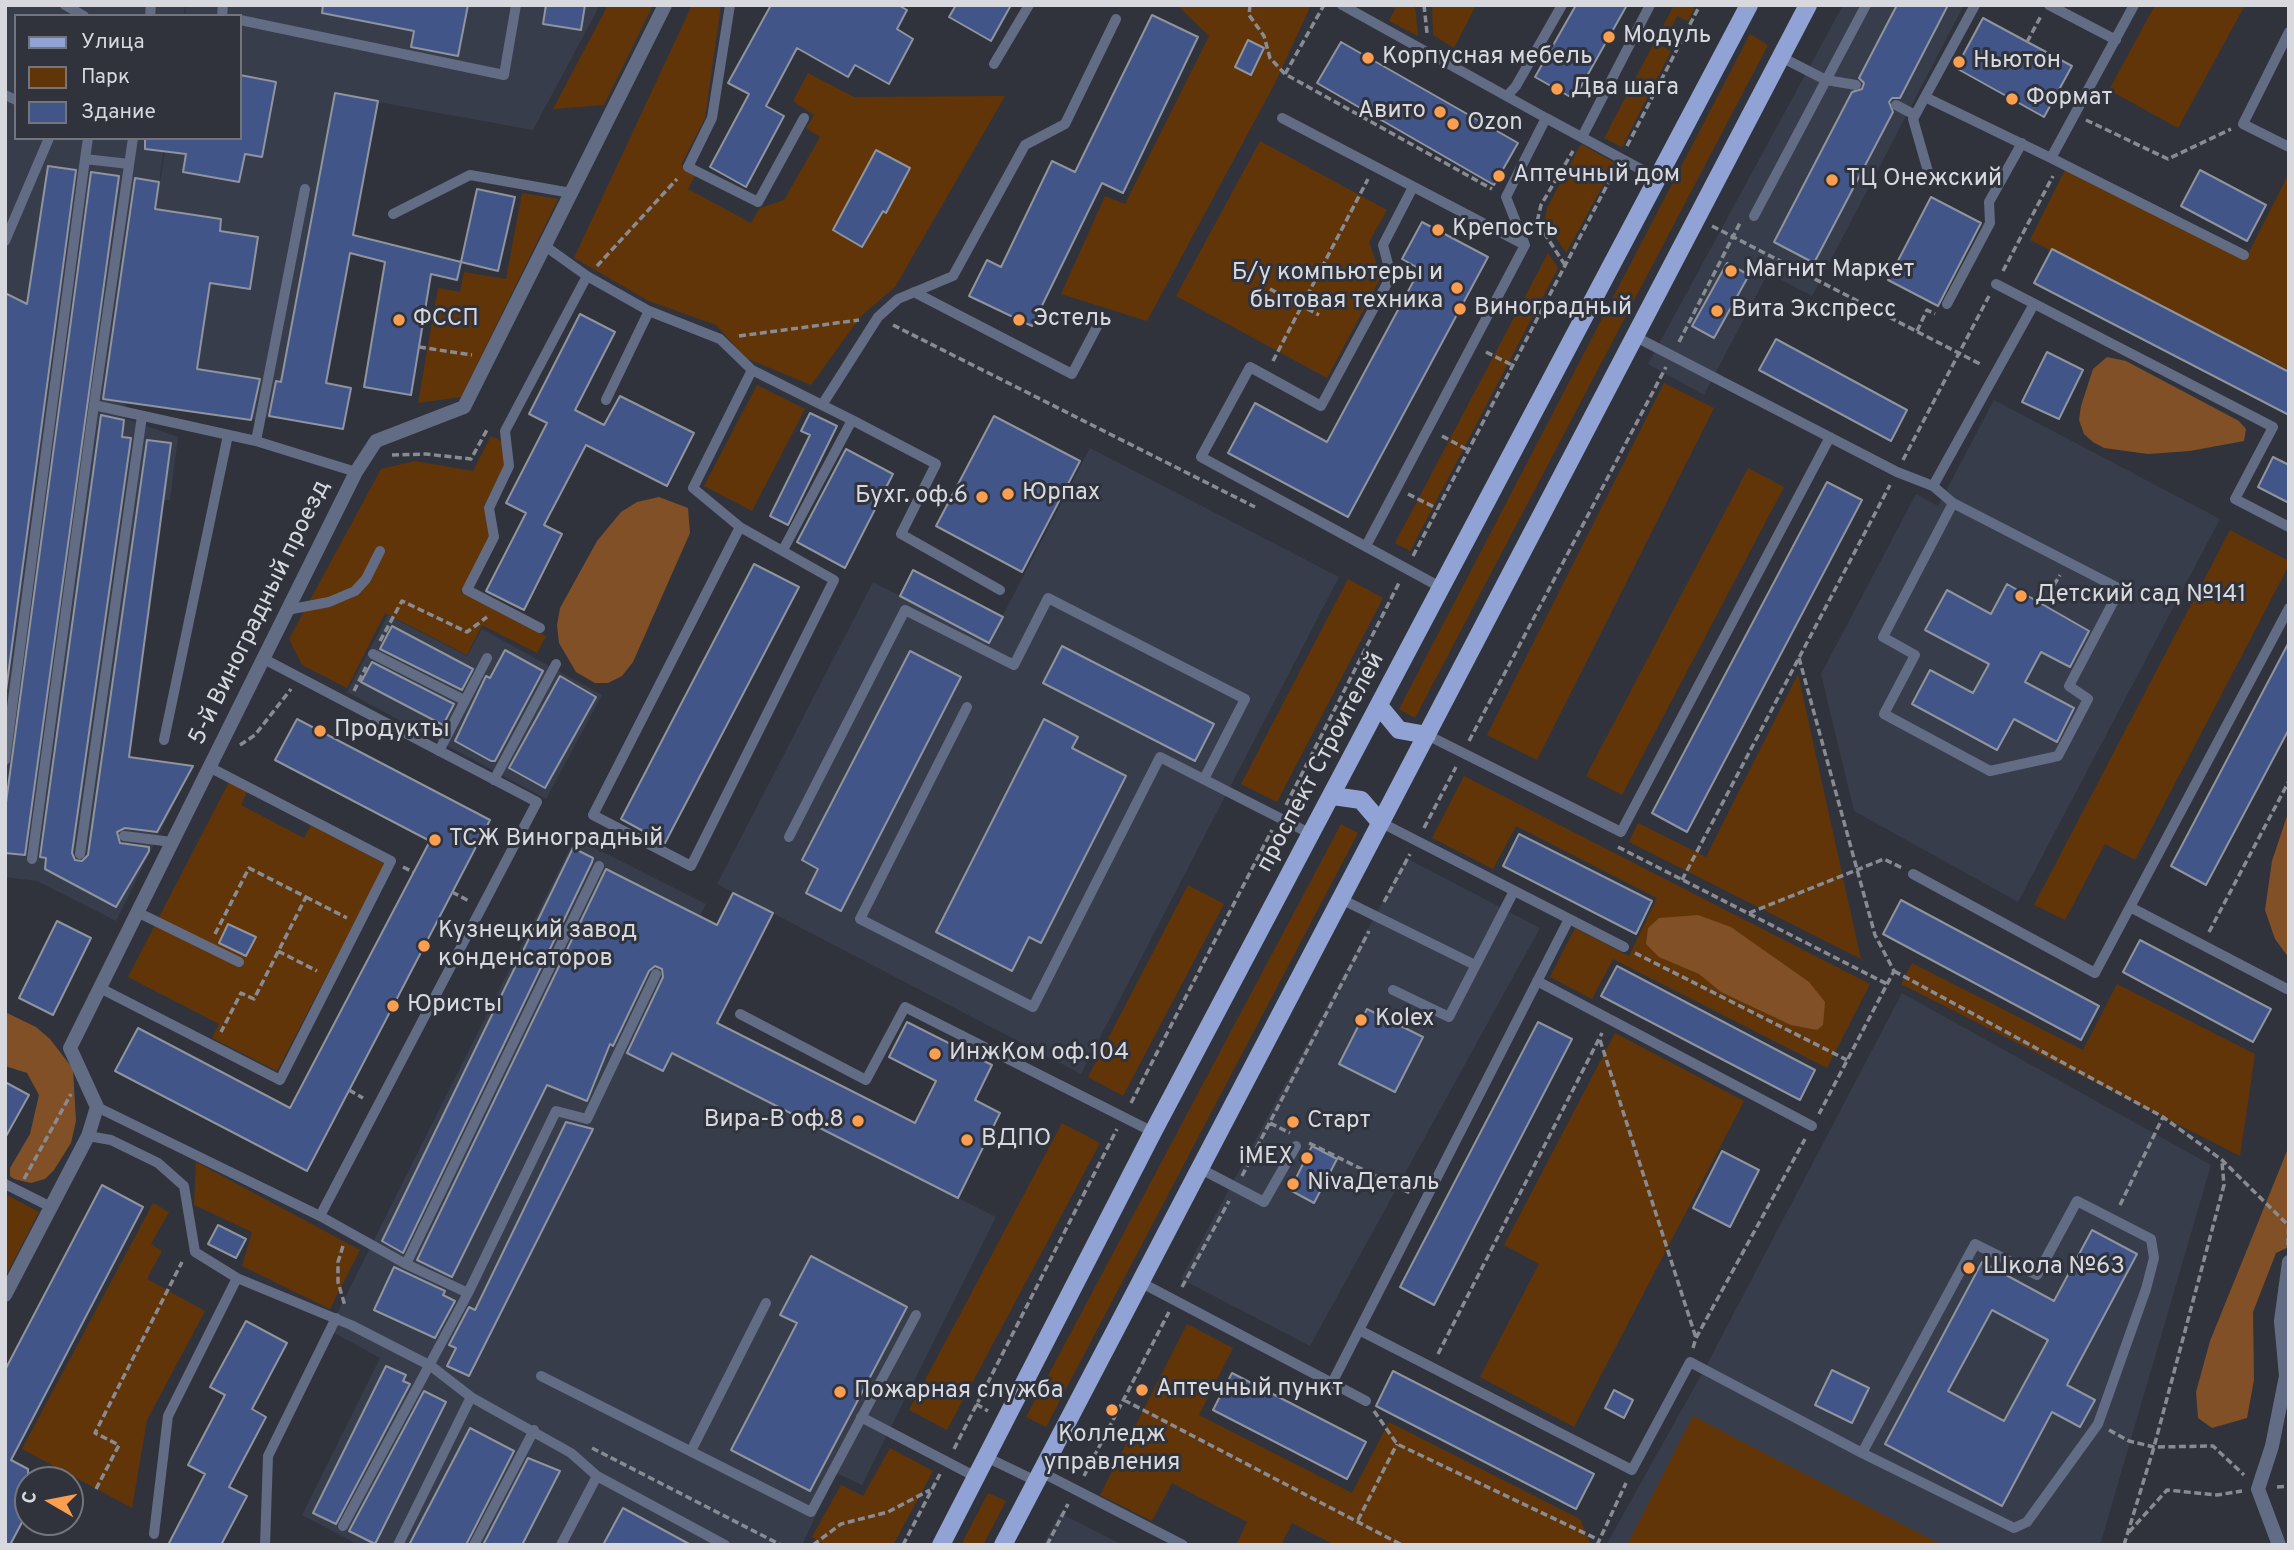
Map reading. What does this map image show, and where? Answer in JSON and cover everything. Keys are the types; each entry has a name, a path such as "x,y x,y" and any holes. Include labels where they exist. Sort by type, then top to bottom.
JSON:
{"main road":[{"name":"проспект Строителей","path":"941,1545 1153,1132 1313,835 1749,5"},
{"path":"1003,1545 1808,5"},
{"path":"1380,707 1399,730 1427,735"},
{"path":"1333,796 1361,800 1381,822"}],"street":[{"name":"5-й Виноградный проезд","path":"97,1107 70,1048 172,842 215,770 287,610 356,472 376,441 464,407 665,5"},
{"path":"5,1295 88,1136 97,1107"},
{"path":"2279,1545 2258,1489 2272,1446 2286,1376 2281,1321 2289,1262"}],"lane":[{"path":"65,5 81,14"},
{"path":"242,20 504,75 516,5"},
{"path":"730,5 712,118 688,167 758,202 804,118"},
{"path":"995,64 1029,5"},
{"path":"1342,5 1657,178"},
{"path":"1507,96 1516,86 1562,5"},
{"path":"1582,137 1650,5"},
{"path":"1750,214 1866,5"},
{"path":"1931,182 1913,119 1927,98 1975,5"},
{"path":"2048,5 2116,40"},
{"path":"2056,160 2075,114 2134,5"},
{"path":"822,405 878,317 898,299 953,276 1025,145 1065,124 1116,19"},
{"path":"2289,32 2243,124 2289,147"},
{"path":"1781,57 1826,80 1856,85"},
{"path":"1927,98 2244,255"},
{"path":"1896,105 1915,115"},
{"path":"1282,118 1525,245"},
{"path":"1366,546 1525,245 1506,197 1546,118"},
{"path":"5,241 49,140"},
{"path":"5,760 88,140"},
{"path":"32,859 132,140"},
{"path":"1947,304 1990,223 1989,202 2022,143"},
{"path":"85,159 129,164"},
{"path":"393,214 470,175 571,193"},
{"path":"1413,187 1382,245 1391,276 1321,405 1250,367 1201,457 1442,588"},
{"path":"256,441 305,189"},
{"path":"545,246 587,276 649,311 720,339 752,370 936,464 901,534 1000,590"},
{"path":"540,628 467,590 494,537 489,508 509,466 505,431 587,276"},
{"path":"1996,284 2273,427 2235,499 2289,527"},
{"path":"914,292 1072,374 1100,321"},
{"path":"1933,486 2034,304"},
{"path":"606,400 649,311"},
{"path":"1636,337 1897,472 1933,486 1954,503 2120,589 2069,686 2088,699 2058,756 1990,771 1884,714 1914,655 1883,637 1954,503"},
{"path":"740,527 593,815 691,866 834,580 740,527 694,488 752,370"},
{"path":"94,405 256,441 356,472"},
{"path":"80,854 142,416"},
{"path":"783,550 852,420"},
{"path":"164,740 228,435"},
{"path":"1427,735 1621,832 1830,437"},
{"path":"287,610 329,602 355,591 366,579 380,551"},
{"path":"789,837 905,610 1014,665 1048,598 1245,699 1205,779"},
{"path":"1913,874 2095,972 2289,608"},
{"path":"373,654 464,701"},
{"path":"439,751 487,658"},
{"path":"264,659 537,802 320,1216"},
{"path":"494,780 556,664"},
{"path":"967,707 860,919 1033,1007 1160,757 1313,835"},
{"path":"100,988 280,1080 391,862 215,770"},
{"path":"1381,822 1624,947"},
{"path":"124,836 172,842"},
{"path":"406,1264 599,866"},
{"path":"1393,990 1449,1017 1514,891"},
{"path":"1341,899 1475,965"},
{"path":"2130,907 2287,989"},
{"path":"137,912 239,962"},
{"path":"1332,1382 1569,919"},
{"path":"343,1526 431,1366 556,1111 587,1119 656,974"},
{"path":"1537,981 1812,1126"},
{"path":"740,1014 866,1080 905,1007 1153,1132"},
{"path":"97,1107 320,1216 406,1264 468,1293"},
{"path":"88,1136 111,1140 158,1163 184,1186 195,1252 237,1278 336,1318 431,1366 471,1397 534,1430 570,1453 597,1476 724,1545"},
{"path":"1199,1168 1264,1202 1299,1140"},
{"path":"5,1184 51,1208"},
{"path":"1359,1330 1632,1470 1690,1362 1862,1453 2014,1528 2027,1522 2098,1424 2154,1258 2151,1239 2077,1201 2038,1275 1975,1244 1862,1453"},
{"path":"153,1534 167,1416 237,1278"},
{"path":"1140,1282 1366,1401"},
{"path":"691,1451 766,1303"},
{"path":"541,1376 811,1511 916,1315"},
{"path":"265,1545 268,1456 336,1318"},
{"path":"398,1545 471,1397"},
{"path":"861,1417 976,1477"},
{"path":"474,1545 534,1430"},
{"path":"986,1457 1076,1490 1183,1545"},
{"path":"561,1545 597,1476"}],"path":[{"path":"1250,5 1249,15 1264,36 1270,58 1285,75 1506,197"},
{"path":"1285,75 1324,5"},
{"path":"1424,5 1429,53"},
{"path":"1407,568 1700,5"},
{"path":"2027,42 2048,5"},
{"path":"2075,114 2168,159 2243,124"},
{"path":"1565,265 1538,222 1541,205 1582,137"},
{"path":"1682,880 1996,284 2056,160"},
{"path":"587,276 688,167"},
{"path":"1266,375 1374,167"},
{"path":"1047,1545 1733,237 1750,214"},
{"path":"1697,218 1997,372"},
{"path":"1270,289 1319,315"},
{"path":"1917,331 1927,310 1940,316 1947,304"},
{"path":"720,339 878,317 1257,508"},
{"path":"905,332 908,326"},
{"path":"1472,345 1513,365"},
{"path":"419,347 489,358"},
{"path":"390,455 426,454 471,459 489,426"},
{"path":"1428,429 1468,450"},
{"path":"1397,488 1437,509"},
{"path":"2043,603 2067,562"},
{"path":"903,1545 1401,580 1389,574"},
{"path":"348,702 402,601 467,632 499,607"},
{"path":"1798,656 1875,935 1894,971 2163,1117 2222,1160 2287,1224"},
{"path":"215,770 233,750 255,735 283,702 298,676"},
{"path":"2203,944 2289,781"},
{"path":"1618,847 1887,984"},
{"path":"1749,913 1884,859 1913,874"},
{"path":"209,947 249,868 360,924"},
{"path":"214,1047 242,993 254,999 306,897"},
{"path":"1624,947 1848,1060"},
{"path":"278,951 332,978"},
{"path":"1690,1362 1696,1338 1894,971"},
{"path":"1431,1368 1609,1018"},
{"path":"1599,1039 1696,1338"},
{"path":"18,1190 82,1074"},
{"path":"2113,1219 2163,1117"},
{"path":"1270,1123 1299,1140 1425,1201"},
{"path":"2124,1545 2154,1447 2224,1185 2222,1160"},
{"path":"2289,1212 2289,1262"},
{"path":"347,1231 338,1262 338,1282 351,1325"},
{"path":"96,1489 119,1445 95,1433 193,1241"},
{"path":"1123,1400 1402,1545"},
{"path":"1366,1401 1397,1444 1598,1543 1632,1470"},
{"path":"976,1404 988,1411"},
{"path":"2098,1424 2129,1441 2154,1447 2213,1446 2258,1489"},
{"path":"1358,1520 1397,1444"},
{"path":"588,1446 781,1545"},
{"path":"2128,1533 2167,1490 2217,1495 2289,1486"},
{"path":"813,1545 841,1524 888,1512 932,1489"}],"shaded area":[{"path":"5,5 185,5 184,14 14,14 14,140 165,140 155,215 167,140 242,140 242,14 185,14 186,5 600,5 533,130 378,102 326,383 351,388 343,429 274,417 251,420 126,402 124,418 178,437 170,500 163,500 129,757 193,766 116,921 37,881 5,877"},
{"path":"1843,5 1964,5 1812,296 1768,273 1704,395 1648,364"},
{"path":"2107,357 2126,361 2239,421 2246,429 2244,441 2190,451 2148,454 2104,448 2093,442 2084,434 2079,420 2081,406 2093,369"},
{"name":"Детский сад №141","path":"1994,400 2220,519 2018,902 1854,811 1821,674 1916,494 1938,506"},
{"path":"1090,448 1339,577 1081,1074 717,884 873,582 989,642"},
{"path":"659,497 688,508 690,533 633,662 622,676 608,683 595,683 576,672 559,643 557,625 560,608 597,541 621,512 637,502"},
{"path":"388,615 467,656 482,629 602,695 546,799 347,692"},
{"path":"2289,810 2289,958 2275,939 2265,910 2272,861"},
{"path":"575,838 706,904 631,1054 672,1053 996,1217 862,1485 836,1473 802,1545 359,1545 302,1515 380,1358 329,1330"},
{"path":"1406,858 1540,928 1310,1346 1181,1279"},
{"path":"1698,915 1731,927 1809,982 1825,1002 1823,1025 1817,1030 1791,1025 1721,992 1699,974 1659,957 1646,944 1648,928 1659,918"},
{"name":"Школа №63","path":"1902,993 2211,1165 2100,1545 1606,1545 1704,1370"},
{"path":"5,1012 36,1027 50,1039 73,1069 76,1121 71,1143 45,1179 31,1183 14,1179 10,1176 10,1168 30,1134 39,1095 27,1073 5,1066"},
{"path":"2289,1146 2289,1247 2276,1253 2253,1312 2254,1380 2247,1418 2212,1428 2198,1418 2196,1392 2210,1341"},
{"path":"1060,1513 1123,1545 1043,1545"}],"green space":[{"path":"608,5 653,5 604,105 553,109"},
{"path":"692,5 721,5 705,118 681,165 696,174 688,189 751,223 760,208 784,200 820,137 806,128 814,115 793,101 808,73 854,97 1005,96 895,287 861,316 811,385 746,358 716,325 649,301 574,258"},
{"path":"1177,5 1311,5 1275,83 1147,321 1061,294 1105,196 1125,204 1209,36"},
{"path":"1389,5 1415,5 1418,36 1389,21 1395,9"},
{"path":"1432,5 1476,5 1454,48 1433,35"},
{"path":"1674,5 1696,5 1688,21 1677,16 1662,46 1671,51 1622,147 1604,138"},
{"path":"2155,5 2245,5 2178,128 2109,90"},
{"path":"1750,34 1768,45 1415,718 1399,709"},
{"path":"1260,141 1387,210 1369,242 1381,277 1327,378 1176,296"},
{"path":"1581,144 1615,163 1566,253 1545,220 1547,208"},
{"path":"2065,170 2245,260 2289,173 2289,370 2030,240"},
{"path":"522,193 558,199 461,397 418,403 438,288 460,292 464,272 506,279"},
{"path":"1548,253 1558,268 1410,551 1395,543"},
{"path":"1664,383 1714,408 1537,760 1487,735"},
{"path":"757,385 805,409 752,511 704,486"},
{"path":"491,436 503,442 505,464 484,506 490,535 461,592 546,636 537,653 482,625 467,655 385,613 347,688 302,665 289,639 381,469 415,461 473,471"},
{"path":"1748,468 1784,487 1622,795 1586,776"},
{"path":"2230,530 2289,561 2289,565 2135,860 2105,844 2065,920 2034,905"},
{"path":"1348,579 1383,598 1277,802 1241,784"},
{"path":"1798,674 1861,959 1629,842 1638,823 1706,857"},
{"path":"1464,776 1870,984 1827,1068 1613,959 1592,999 1550,977 1575,928 1629,956 1657,898 1516,826 1493,869 1432,838"},
{"path":"229,782 247,792 241,805 304,838 311,825 385,864 277,1071 212,1038 219,1024 128,977"},
{"path":"1341,824 1358,833 1046,1427 1026,1417"},
{"path":"1188,885 1224,904 1123,1096 1088,1077"},
{"path":"1912,963 2083,1050 2117,984 2255,1054 2240,1156 1901,984"},
{"path":"1615,1033 1744,1101 1574,1427 1480,1377 1539,1264 1504,1245"},
{"path":"1062,1123 1100,1143 947,1430 909,1410"},
{"path":"196,1162 360,1250 330,1309 242,1266 252,1232 194,1205"},
{"path":"5,1194 39,1212 5,1277"},
{"path":"153,1203 169,1212 151,1244 162,1251 147,1279 205,1311 147,1420 132,1508 84,1482 84,1466 54,1466 22,1449"},
{"path":"1187,1324 1233,1348 1199,1415 1352,1493 1389,1422 1580,1519 1591,1545 1335,1545 1292,1523 1281,1545 1236,1545 1247,1522 1172,1483 1152,1521 1100,1495"},
{"path":"1693,1416 1942,1545 1627,1545"},
{"path":"890,1448 933,1471 893,1545 826,1545 812,1537 841,1485 863,1496"},
{"path":"988,1493 1006,1501 983,1545 961,1545"}],"building":[{"path":"323,5 468,5 458,56 411,47 414,31 322,13"},
{"path":"546,5 585,5 581,30 543,24"},
{"path":"771,5 898,5 907,10 897,29 913,39 889,84 855,65 848,77 797,48 766,106 784,116 746,187 710,167 749,94 728,83"},
{"path":"956,5 1011,5 991,41 949,17"},
{"path":"1576,5 1627,5 1574,99 1535,77"},
{"name":"ТЦ Онежский","path":"1897,5 1948,5 1900,98 1892,98 1889,102 1893,112 1814,263 1774,242 1852,92 1862,89 1864,83 1859,78"},
{"path":"1152,15 1198,37 1123,193 1102,183 1032,326 969,296 987,260 1001,267 1052,161 1075,172"},
{"path":"1983,18 2072,66 2044,117 1956,68"},
{"path":"1248,40 1264,48 1251,75 1235,67"},
{"path":"1341,42 1518,143 1494,185 1317,83"},
{"path":"242,75 276,82 262,157 245,154 239,182 183,172 186,154 145,149 145,140 242,140"},
{"path":"335,93 378,101 353,235 461,262 457,280 431,274 411,395 364,387 385,262 350,253 326,383 351,388 343,429 269,416 276,381 281,382"},
{"path":"876,150 910,168 886,213 883,211 862,247 833,230"},
{"path":"48,166 76,170 5,698 5,293 27,304"},
{"path":"2200,170 2266,205 2247,241 2181,206"},
{"path":"91,172 119,176 25,855 5,853 5,810"},
{"path":"135,178 159,182 155,209 221,219 220,231 258,237 250,289 210,283 197,369 260,379 251,420 103,399"},
{"path":"477,189 515,197 498,271 461,262"},
{"path":"1931,197 1981,223 1938,306 1888,280"},
{"path":"1422,222 1488,257 1348,517 1228,453 1255,403 1327,442 1420,269 1402,259"},
{"path":"2052,249 2289,372 2289,415 2034,283"},
{"path":"1727,263 1749,275 1714,338 1692,326"},
{"path":"580,314 615,332 575,410 604,425 620,396 694,433 667,486 586,445 544,525 562,534 524,610 486,591 526,513 506,503 547,423 529,414"},
{"path":"1776,339 1907,410 1891,441 1759,370"},
{"path":"2047,352 2083,370 2059,419 2022,402"},
{"path":"810,413 837,426 788,525 770,516 810,435 801,431"},
{"path":"101,415 124,420 122,437 131,438 72,853 75,860 82,861 88,855 147,440 171,443 129,757 193,766 157,832 125,828 117,832 120,843 149,847 149,851 116,907 45,869 46,858 40,857"},
{"name":"Юрпах","path":"994,416 1080,461 1022,572 936,526"},
{"path":"846,449 893,474 845,568 797,542"},
{"path":"2273,457 2289,465 2289,503 2258,487"},
{"path":"1827,482 1862,500 1687,832 1652,813"},
{"path":"754,564 799,587 665,843 621,819"},
{"path":"913,570 1003,617 989,643 900,596"},
{"path":"2007,584 2089,631 2070,667 2041,652 2025,682 2074,708 2057,742 2014,719 1997,750 1912,704 1930,670 1973,693 1989,664 1925,630 1947,590 1991,614"},
{"path":"392,626 473,669 462,690 380,649"},
{"path":"2289,642 2289,729 2206,885 2171,866"},
{"path":"1062,646 1214,724 1195,761 1043,683"},
{"path":"505,650 543,671 495,761 491,761 455,741 486,676 490,678"},
{"path":"910,651 961,677 841,911 806,893 818,869 802,860"},
{"path":"372,662 454,704 443,725 361,682"},
{"path":"560,676 596,697 545,788 509,768"},
{"path":"297,719 490,820 307,1171 115,1071 138,1028 290,1108 430,841 275,760"},
{"path":"1044,719 1078,737 1072,748 1126,776 1041,943 1029,937 1012,971 936,932"},
{"path":"1519,834 1652,901 1636,934 1503,866"},
{"path":"573,848 593,858 592,862 403,1253 382,1241"},
{"path":"606,869 717,925 733,893 773,913 717,1023 915,1123 936,1081 889,1057 907,1022 992,1065 975,1100 1000,1113 958,1198 672,1053 663,1071 627,1053 663,977 662,969 655,966 649,971 613,1046 610,1044 587,1101 547,1085 452,1277 417,1260"},
{"path":"1901,900 2099,1006 2081,1040 1883,934"},
{"path":"57,921 91,938 53,1015 19,998"},
{"path":"228,924 256,937 246,956 219,943"},
{"path":"2140,940 2271,1009 2253,1042 2123,972"},
{"path":"1617,966 1815,1070 1800,1100 1601,996"},
{"path":"1367,1009 1423,1037 1395,1092 1339,1064"},
{"path":"1538,1022 1572,1039 1434,1305 1400,1287"},
{"path":"5,1082 29,1095 5,1138"},
{"path":"566,1122 593,1129 469,1376 447,1366 456,1348 449,1345 469,1307 475,1310"},
{"path":"1312,1146 1337,1159 1314,1203 1290,1190"},
{"path":"1722,1151 1759,1170 1730,1227 1693,1208"},
{"path":"102,1185 143,1207 11,1460 22,1466 14,1466 15,1536 10,1545 5,1545 5,1370"},
{"path":"218,1225 246,1239 236,1258 208,1244"},
{"path":"2092,1230 2137,1254 2067,1385 2095,1400 2080,1427 2052,1412 2002,1506 1885,1444 1982,1262 2054,1301","holes":["1992,1310 2048,1340 2004,1421 1948,1391"]},
{"path":"811,1256 907,1307 810,1491 731,1450 797,1323 780,1315"},
{"path":"394,1267 445,1291 443,1295 455,1301 435,1338 374,1310"},
{"path":"246,1321 287,1343 252,1409 266,1417 229,1487 247,1496 221,1545 168,1545 205,1474 188,1465 225,1395 210,1387"},
{"path":"386,1366 406,1375 403,1381 410,1384 336,1524 313,1513"},
{"path":"1832,1370 1869,1388 1852,1423 1815,1405"},
{"path":"1393,1371 1594,1474 1576,1509 1376,1406"},
{"path":"1232,1373 1366,1442 1347,1479 1213,1410"},
{"path":"1614,1390 1633,1400 1624,1418 1605,1408"},
{"path":"424,1391 446,1402 375,1544 349,1531"},
{"path":"470,1428 514,1451 466,1545 409,1545"},
{"path":"528,1458 560,1471 522,1545 483,1545"},
{"path":"623,1508 691,1545 603,1545"}],"place":[{"name":"Модуль","path":"1609,37"},
{"name":"Корпусная мебель","path":"1368,58"},
{"name":"Ньютон","path":"1959,62"},
{"name":"Два шага","path":"1557,89"},
{"name":"Формат","path":"2012,99"},
{"name":"Авито","path":"1440,112"},
{"name":"Ozon","path":"1453,124"},
{"name":"Аптечный дом","path":"1499,176"},
{"name":"ТЦ Онежский","path":"1832,180"},
{"name":"Крепость","path":"1438,230"},
{"name":"Магнит Маркет","path":"1731,271"},
{"name":"Б/у компьютеры и бытовая техника","path":"1457,288"},
{"name":"Виноградный","path":"1460,309"},
{"name":"Вита Экспресс","path":"1717,311"},
{"name":"ФССП","path":"399,320"},
{"name":"Эстель","path":"1019,320"},
{"name":"Юрпах","path":"1008,494"},
{"name":"Бухг. оф.6","path":"982,497"},
{"name":"Детский сад №141","path":"2021,596"},
{"name":"Продукты","path":"320,731"},
{"name":"ТСЖ Виноградный","path":"435,840"},
{"name":"Кузнецкий завод конденсаторов","path":"424,946"},
{"name":"Юристы","path":"393,1006"},
{"name":"Kolex","path":"1361,1020"},
{"name":"ИнжКом оф.104","path":"935,1054"},
{"name":"Вира-В оф.8","path":"858,1121"},
{"name":"Старт","path":"1293,1122"},
{"name":"ВДПО","path":"967,1140"},
{"name":"iMEX","path":"1307,1158"},
{"name":"NivaДеталь","path":"1293,1184"},
{"name":"Школа №63","path":"1969,1268"},
{"name":"Аптечный пункт","path":"1142,1390"},
{"name":"Пожарная служба","path":"840,1392"},
{"name":"Колледж управления","path":"1112,1410"}]}
